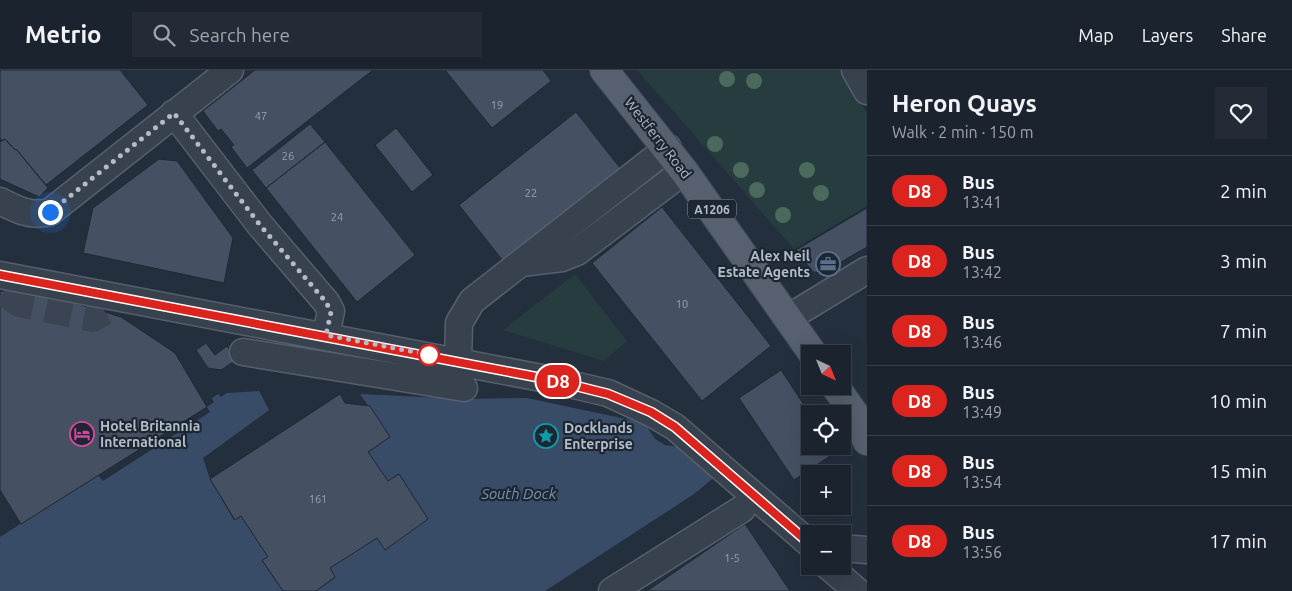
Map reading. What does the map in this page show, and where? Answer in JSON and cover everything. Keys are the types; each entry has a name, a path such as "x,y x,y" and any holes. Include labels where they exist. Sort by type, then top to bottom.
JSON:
{"main road":[{"name":"Westferry Road","path":"604,70 668,148 807,345"}],"street":[{"path":"0,201 30,214 37,215 50,212 230,70"},
{"path":"855,70 867,91"},
{"path":"174,113 194,141 326,302 331,312 326,335"},
{"path":"458,361 459,323 472,301 668,148"},
{"path":"520,263 562,258 577,252 684,171"},
{"path":"788,318 867,270"},
{"path":"11,285 113,305 326,335 458,361 608,394 651,412 686,436 801,535"},
{"path":"355,370 361,342"},
{"path":"243,352 464,388"},
{"path":"612,591 742,509"},
{"path":"851,549 867,550"},
{"path":"838,575 857,591"}],"green space":[{"path":"637,70 841,70 867,113 867,206 794,249"},
{"path":"575,274 627,341 604,361 503,330"}],"water":[{"path":"259,391 269,410 203,458 210,479 234,520 241,516 268,557 262,561 283,591 0,591 0,537 98,475 103,481 210,412 207,407 214,402 212,398 218,394 221,397 227,393"},
{"name":"South Dock","path":"360,394 463,399 527,398 640,422 647,427 655,439 665,445 678,447 717,475 694,494 545,591 316,591 335,578 330,568 377,538 385,549 427,519 399,474 388,481 368,452 390,437"}],"building":[{"path":"0,70 120,70 148,105 46,185 16,149 5,139 2,141 0,138"},
{"path":"255,70 373,70 247,168 231,147 234,145 221,129 218,131 203,111"},
{"path":"445,70 543,70 551,81 492,128"},
{"path":"576,112 620,168 503,261 459,205"},
{"path":"310,124 325,142 266,188 252,170"},
{"path":"396,128 433,175 412,192 375,145"},
{"path":"5,139 16,149 48,188 39,197 0,179 0,142"},
{"path":"325,142 415,255 357,302 266,188"},
{"path":"159,159 177,161 233,238 224,283 83,253 93,208"},
{"path":"662,207 771,346 702,401 592,263"},
{"path":"867,208 867,247 822,273 813,272 796,250"},
{"name":"Hotel Britannia International","path":"0,291 55,297 121,317 175,353 207,407 21,524 0,490"},
{"path":"206,343 215,355 227,346 236,360 221,370 208,368 196,350"},
{"path":"781,370 804,405 801,405 801,455 832,455 816,465 801,465 801,475 794,480 739,398"},
{"path":"340,394 345,403 370,406 390,437 368,452 388,481 399,474 428,519 385,550 377,538 330,568 335,577 316,591 283,591 262,560 268,557 241,516 235,520 210,479"},
{"path":"745,524 790,591 647,591"}],"tunnel":[{"path":"3,292 19,304 18,323"},
{"path":"23,293 19,304 93,319 105,312"}],"bus line":[{"name":"D8","path":"0,275 121,299 431,355 552,380 608,394 651,412 675,427 801,537"}],"place":[{"name":"Alex Neil Estate Agents","path":"828,264"},
{"name":"Hotel Britannia International","path":"82,434"},
{"name":"Docklands Enterprise","path":"546,436"}],"route":[{"path":"50,212 174,113 260,225 326,302 331,312 326,335 431,355 429,355"}]}
